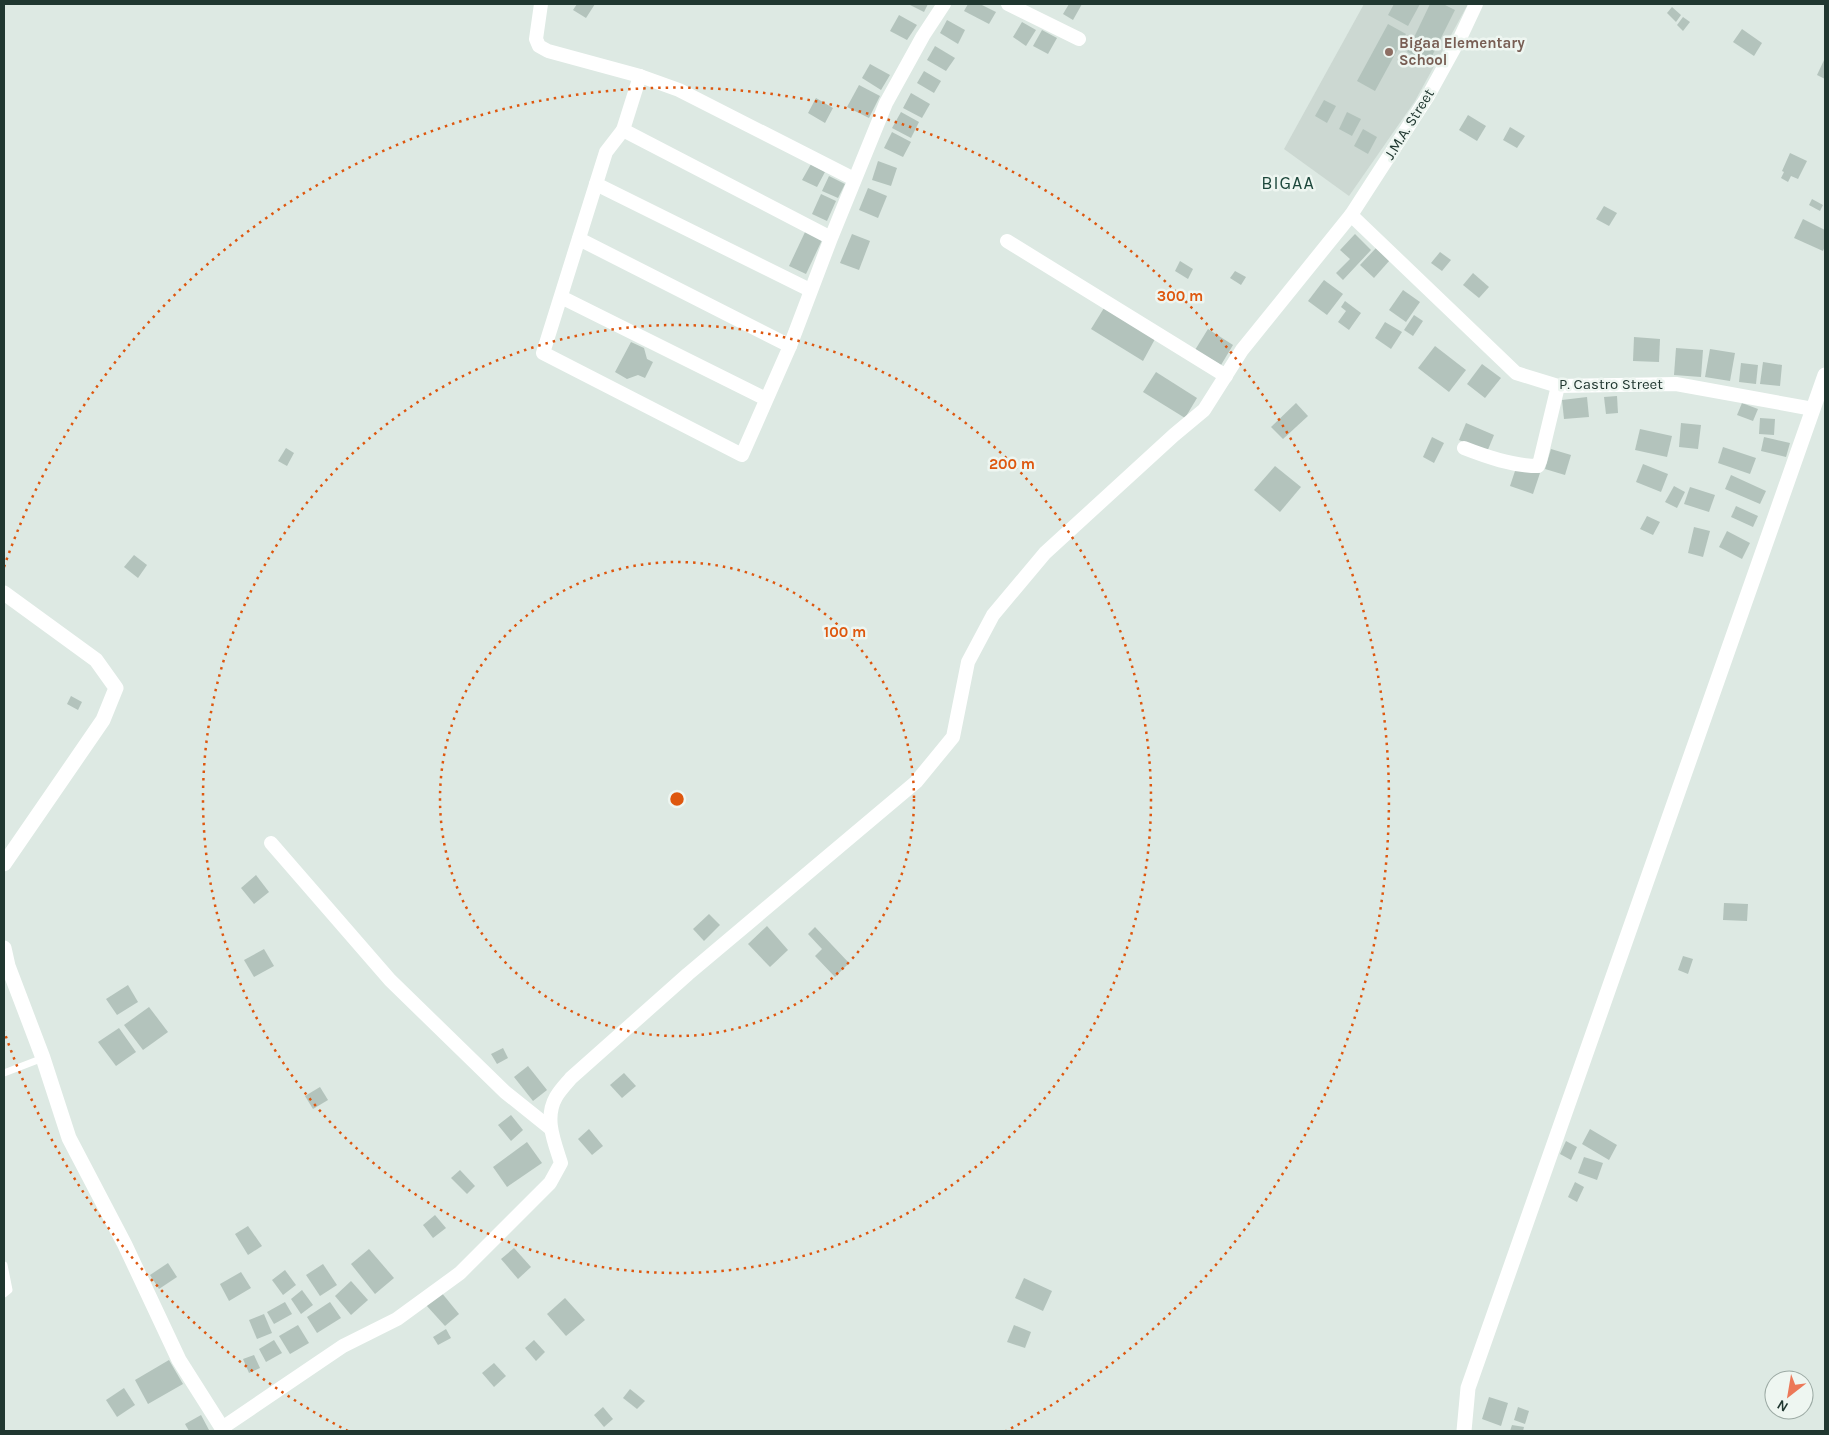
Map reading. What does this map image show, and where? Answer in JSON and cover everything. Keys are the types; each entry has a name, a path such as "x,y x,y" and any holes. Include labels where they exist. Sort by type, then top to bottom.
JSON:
{"street":[{"path":"541,4 536,39 540,46 548,51 640,76 679,90 854,179"},
{"path":"640,76 623,130 606,152 543,353 742,455 790,346 810,290 886,103 923,36 944,4"},
{"path":"1008,4 1080,39"},
{"name":"J.M.A. Street","path":"550,1128 551,1108 556,1096 571,1078 688,974 916,782 953,737 968,662 993,615 1045,553 1204,410 1242,350 1351,215 1428,96 1461,36 1476,4"},
{"path":"623,130 831,238"},
{"path":"596,184 810,290"},
{"name":"P. Castro Street","path":"1351,215 1516,373 1558,386 1676,384 1813,408"},
{"path":"579,239 790,346"},
{"path":"1007,241 1226,376"},
{"path":"561,297 766,399"},
{"path":"1464,1431 1468,1388 1825,376"},
{"path":"1464,448 1484,456 1538,466 1558,386"},
{"path":"4,593 96,660 116,688 103,720 4,864"},
{"path":"4,948 6,967 43,1058 69,1138 125,1245 179,1360 223,1430 343,1346 397,1319 460,1273 550,1183 560,1163 550,1128 505,1092 390,980 271,844"}],"lane":[{"path":"4,1072 43,1058"},
{"path":"4,1265 9,1290 4,1294"}],"shaded area":[{"name":"Bigaa Elementary School","path":"1364,4 1468,4 1415,101 1349,196 1284,149"}],"building":[{"path":"577,4 595,4 586,18 573,10"},
{"path":"908,4 928,4 924,12"},
{"path":"968,4 980,4 996,12 989,24 964,11"},
{"path":"1069,4 1082,4 1073,20 1063,14"},
{"path":"1394,4 1420,4 1408,26 1388,15"},
{"path":"1430,4 1443,4 1455,10 1429,62 1407,52"},
{"path":"1672,7 1681,15 1676,22 1667,13"},
{"path":"899,15 917,25 907,40 890,31"},
{"path":"1683,17 1690,22 1683,31 1677,25"},
{"path":"947,20 965,30 958,44 940,33"},
{"path":"1022,22 1036,30 1026,46 1013,37"},
{"path":"1388,24 1406,34 1375,91 1357,81"},
{"path":"1742,29 1762,43 1754,56 1733,42"},
{"path":"1042,30 1057,38 1048,54 1033,46"},
{"path":"935,46 955,58 946,71 927,60"},
{"path":"1825,58 1825,79 1817,75"},
{"path":"870,64 890,75 881,90 862,78"},
{"path":"924,71 941,81 934,93 917,83"},
{"path":"859,85 880,96 869,118 847,107"},
{"path":"911,93 930,104 922,118 903,108"},
{"path":"816,98 833,108 825,123 808,113"},
{"path":"1324,100 1336,106 1327,123 1315,116"},
{"path":"901,112 919,122 911,138 892,128"},
{"path":"1347,112 1361,119 1352,136 1339,129"},
{"path":"1468,115 1486,126 1477,141 1459,130"},
{"path":"1510,127 1525,136 1517,148 1503,140"},
{"path":"1363,129 1377,137 1368,154 1354,146"},
{"path":"892,132 911,142 903,157 884,148"},
{"path":"1790,153 1807,161 1798,179 1791,176 1788,182 1781,178"},
{"path":"878,161 897,168 891,186 872,180"},
{"path":"811,164 825,172 817,187 802,180"},
{"path":"829,176 845,184 838,198 822,191"},
{"path":"868,188 887,196 878,218 859,210"},
{"path":"821,194 836,201 827,221 812,214"},
{"path":"1812,199 1823,205 1820,211 1809,205"},
{"path":"1604,206 1617,213 1609,226 1596,219"},
{"path":"1803,219 1825,230 1825,246 1823,251 1794,238"},
{"path":"806,230 823,238 806,274 789,266"},
{"path":"852,234 870,241 859,270 840,263"},
{"path":"1355,234 1371,250 1343,280 1336,273 1350,259 1340,250"},
{"path":"1376,248 1390,260 1374,278 1360,265"},
{"path":"1440,252 1451,260 1442,271 1431,263"},
{"path":"1180,261 1193,269 1188,279 1175,271"},
{"path":"1235,271 1246,277 1241,285 1230,278"},
{"path":"1473,273 1489,287 1479,298 1463,285"},
{"path":"1324,280 1343,294 1327,315 1308,301"},
{"path":"1403,290 1420,302 1406,322 1389,310"},
{"path":"1345,301 1361,313 1349,330 1338,322 1346,311 1341,307"},
{"path":"1104,308 1155,339 1143,361 1091,329"},
{"path":"1414,315 1423,321 1413,336 1404,330"},
{"path":"1385,322 1402,332 1391,349 1375,338"},
{"path":"1208,329 1233,345 1221,365 1195,350"},
{"path":"1634,337 1660,339 1659,362 1633,361"},
{"path":"631,342 644,348 647,359 653,362 645,378 638,375 627,379 615,372"},
{"path":"1435,346 1466,370 1449,392 1418,368"},
{"path":"1676,348 1703,350 1701,377 1674,375"},
{"path":"1710,349 1735,353 1730,381 1705,377"},
{"path":"1763,362 1782,365 1780,386 1760,384"},
{"path":"1741,363 1758,365 1756,384 1739,382"},
{"path":"1482,364 1501,378 1485,398 1467,384"},
{"path":"1156,372 1197,398 1185,418 1143,392"},
{"path":"1617,396 1618,413 1606,414 1604,397"},
{"path":"1587,397 1589,417 1564,419 1562,400"},
{"path":"1296,403 1308,416 1283,439 1271,427"},
{"path":"1742,403 1758,409 1753,421 1737,415"},
{"path":"1760,418 1775,419 1774,435 1759,434"},
{"path":"1466,423 1494,435 1487,452 1459,440"},
{"path":"1681,423 1701,425 1698,449 1679,447"},
{"path":"1640,429 1672,436 1667,457 1635,450"},
{"path":"1432,437 1444,443 1434,463 1423,457"},
{"path":"1764,437 1790,443 1786,457 1761,451"},
{"path":"1723,447 1756,458 1750,474 1718,463"},
{"path":"286,448 294,453 287,466 278,461"},
{"path":"1551,449 1571,455 1565,475 1545,469"},
{"path":"1643,464 1668,474 1661,492 1636,482"},
{"path":"1517,465 1540,473 1533,494 1510,486"},
{"path":"1275,466 1301,487 1280,512 1254,490"},
{"path":"1731,475 1766,491 1760,504 1725,489"},
{"path":"1674,486 1685,492 1677,508 1665,502"},
{"path":"1690,487 1715,495 1709,512 1684,504"},
{"path":"1736,506 1758,516 1753,527 1731,517"},
{"path":"1647,516 1660,522 1653,535 1640,529"},
{"path":"1694,527 1710,531 1703,557 1688,553"},
{"path":"1727,531 1750,543 1742,559 1719,547"},
{"path":"134,555 147,565 138,578 124,567"},
{"path":"71,696 82,702 78,710 67,704"},
{"path":"256,875 269,892 254,904 241,888"},
{"path":"1724,903 1748,904 1747,921 1723,920"},
{"path":"709,914 720,925 704,941 693,929"},
{"path":"767,926 788,950 770,967 748,944"},
{"path":"815,927 849,963 835,977 815,956 822,949 808,934"},
{"path":"264,949 274,966 254,977 244,960"},
{"path":"1683,956 1693,959 1688,974 1678,970"},
{"path":"128,985 138,1002 117,1015 106,999"},
{"path":"149,1007 168,1032 143,1050 124,1025"},
{"path":"119,1028 136,1052 116,1066 98,1042"},
{"path":"503,1048 508,1058 497,1064 491,1054"},
{"path":"528,1066 547,1090 533,1101 514,1077"},
{"path":"624,1073 636,1086 622,1098 610,1085"},
{"path":"320,1087 328,1100 313,1109 305,1096"},
{"path":"511,1115 523,1130 511,1141 498,1125"},
{"path":"589,1129 603,1146 592,1155 578,1139"},
{"path":"1590,1129 1617,1145 1609,1160 1582,1144"},
{"path":"1566,1141 1577,1147 1571,1160 1560,1154"},
{"path":"527,1142 542,1163 507,1187 493,1167"},
{"path":"1584,1157 1603,1163 1597,1180 1578,1173"},
{"path":"460,1170 475,1186 467,1194 451,1178"},
{"path":"1575,1182 1584,1187 1577,1202 1568,1197"},
{"path":"435,1215 446,1228 433,1238 423,1225"},
{"path":"248,1226 262,1246 248,1255 235,1234"},
{"path":"514,1248 531,1267 518,1279 501,1259"},
{"path":"369,1249 394,1278 375,1294 351,1264"},
{"path":"168,1263 177,1277 159,1289 150,1275"},
{"path":"323,1264 337,1285 320,1296 306,1275"},
{"path":"285,1270 296,1285 283,1295 272,1280"},
{"path":"241,1272 251,1288 229,1301 220,1284"},
{"path":"1024,1278 1052,1291 1043,1311 1015,1298"},
{"path":"351,1281 368,1300 351,1315 335,1296"},
{"path":"302,1290 313,1305 301,1314 291,1299"},
{"path":"441,1292 459,1314 445,1326 426,1305"},
{"path":"565,1298 585,1320 566,1336 547,1314"},
{"path":"285,1302 292,1314 274,1324 267,1312"},
{"path":"330,1302 341,1318 317,1333 307,1317"},
{"path":"264,1314 272,1333 257,1339 249,1320"},
{"path":"298,1325 309,1343 290,1354 279,1336"},
{"path":"1014,1325 1031,1332 1025,1348 1007,1342"},
{"path":"446,1329 451,1338 438,1345 433,1337"},
{"path":"274,1340 282,1353 266,1362 259,1349"},
{"path":"534,1340 545,1352 536,1361 525,1348"},
{"path":"254,1355 260,1368 249,1373 243,1359"},
{"path":"169,1360 183,1384 148,1404 135,1380"},
{"path":"494,1363 506,1376 494,1387 482,1373"},
{"path":"124,1388 135,1405 117,1417 106,1400"},
{"path":"630,1389 645,1401 637,1409 623,1398"},
{"path":"1489,1397 1508,1403 1501,1426 1482,1419"},
{"path":"603,1407 613,1419 604,1427 594,1415"},
{"path":"1518,1407 1529,1411 1525,1424 1514,1420"},
{"path":"201,1415 209,1430 189,1431 185,1424"},
{"path":"1512,1425 1524,1427 1523,1431 1510,1431"}],"place":[{"name":"Bigaa Elementary School","path":"1389,52"}],"district":[{"name":"BIGAA","path":"1288,183"}]}
